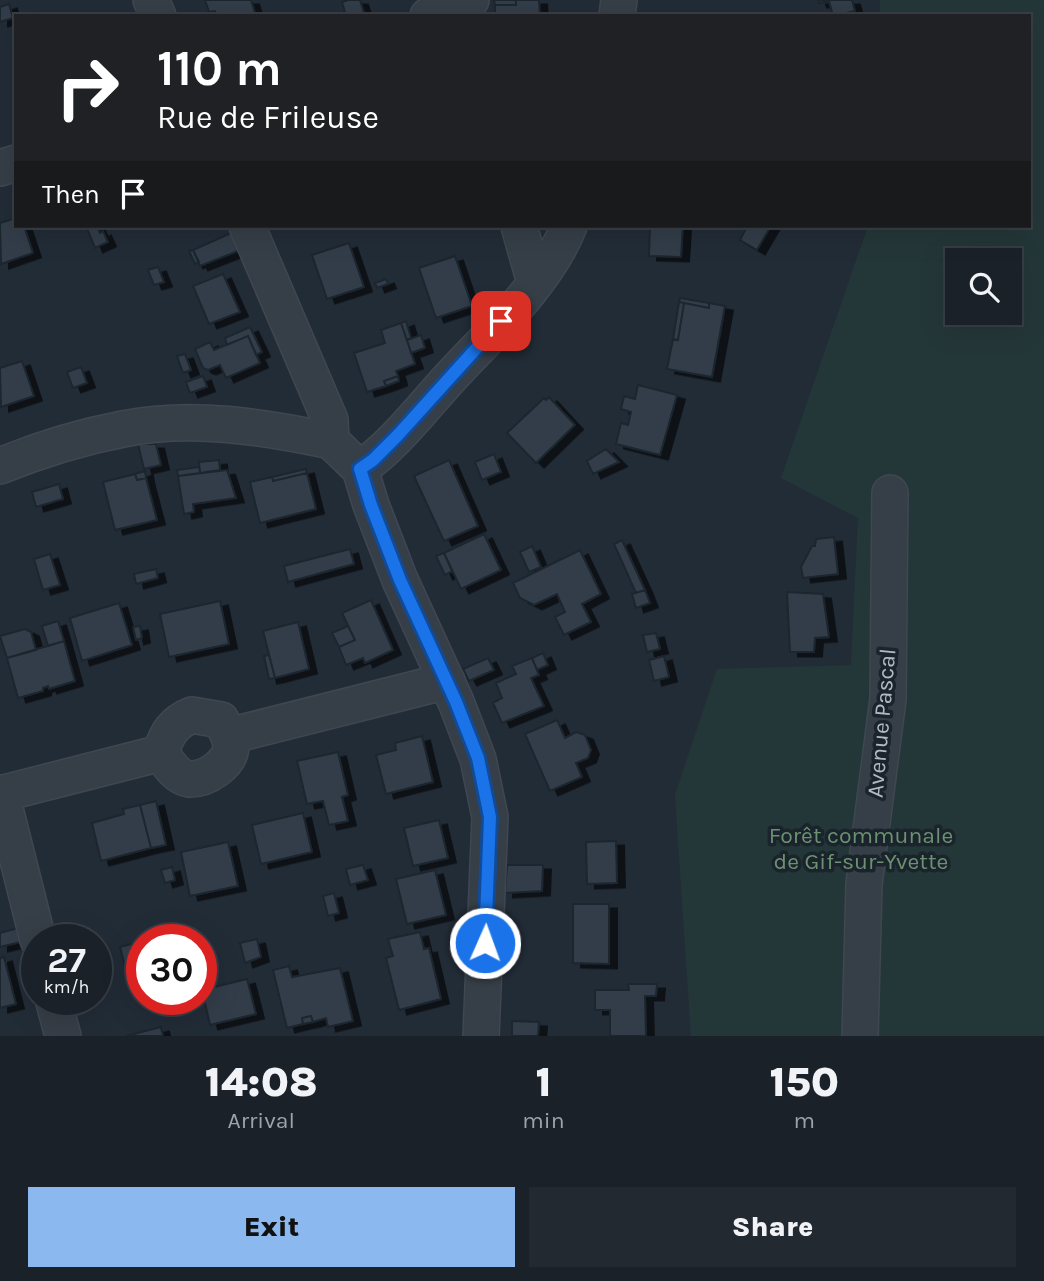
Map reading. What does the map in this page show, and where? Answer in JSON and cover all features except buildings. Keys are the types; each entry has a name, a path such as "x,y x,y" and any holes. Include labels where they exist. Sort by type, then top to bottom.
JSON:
{"street":[{"path":"434,14 473,0"},
{"path":"248,228 330,420 331,441"},
{"path":"520,228 535,284"},
{"path":"360,469 398,435 535,284 564,240 568,228"},
{"path":"0,466 71,442 125,428 182,423 237,425 331,441 360,469 400,580 447,681 478,758 490,817 481,1036"},
{"name":"Avenue Pascal","path":"860,1036 864,884 888,699 890,493"},
{"path":"229,736 447,681"},
{"path":"192,715 221,720 229,736 231,749 226,760 203,777 188,779 174,771 161,753 164,740 178,720 192,715"},
{"path":"34,924 1,794 161,753"},
{"path":"57,1015 63,1036"}],"green space":[{"name":"Forêt communale de Gif-sur-Yvette","path":"880,0 1044,0 1044,1036 691,1036 675,795 717,669 851,665 858,518 781,478 867,228 1031,228 1031,14 880,14"}],"route":[{"path":"485,943 490,817 478,758 447,681 400,580 360,469 398,435 501,321"}]}
